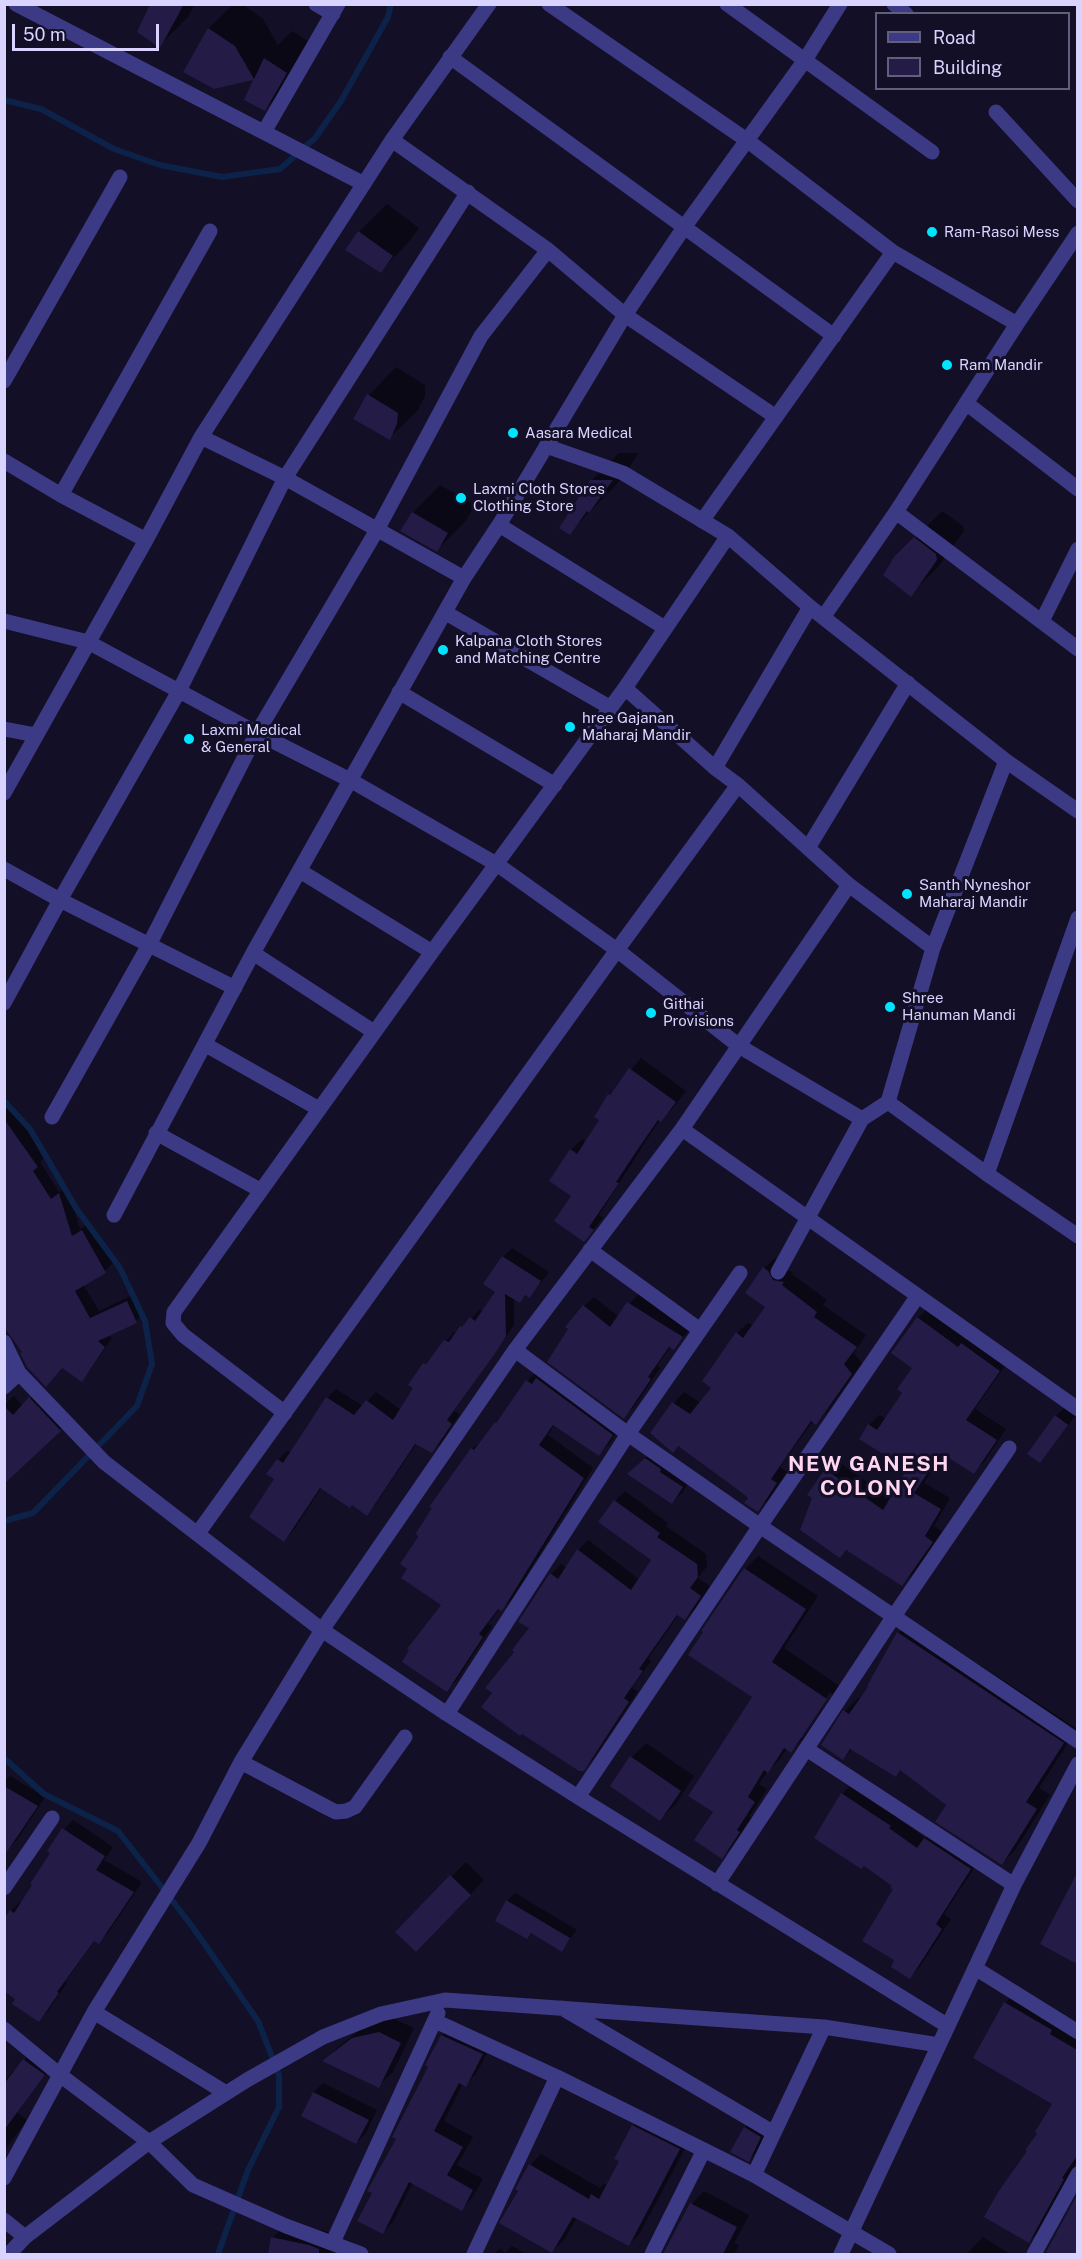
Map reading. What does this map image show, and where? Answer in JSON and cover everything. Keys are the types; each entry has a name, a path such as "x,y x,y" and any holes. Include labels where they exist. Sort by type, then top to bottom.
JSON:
{"street":[{"path":"16,4 364,184"},
{"path":"264,132 335,9 316,4"},
{"path":"4,793 201,437 392,140 489,4"},
{"path":"549,4 748,141 893,252 1017,324"},
{"path":"727,4 932,152"},
{"path":"114,1215 253,954 464,578 499,525 625,315 685,226 805,60 840,4"},
{"path":"450,57 834,336"},
{"path":"996,112 1077,201"},
{"path":"392,140 548,250 625,315 776,417"},
{"path":"4,381 120,177"},
{"path":"4,1003 179,691 285,478 468,192"},
{"path":"61,495 210,231"},
{"path":"824,616 896,512 1077,233"},
{"path":"52,1117 149,945 257,733 376,530 481,336 548,250"},
{"path":"702,521 893,252"},
{"path":"966,403 1077,489"},
{"path":"201,437 285,478 464,578"},
{"path":"546,446 623,473 728,536 810,607 1006,761 1077,811"},
{"path":"4,461 61,495 146,540"},
{"path":"896,512 1077,648"},
{"path":"499,525 665,628"},
{"path":"285,1413 183,1335 173,1323 174,1312 374,1032 611,708 728,536"},
{"path":"1042,621 1077,549"},
{"path":"715,768 810,607"},
{"path":"446,613 611,708"},
{"path":"4,621 87,642 350,780 498,865 617,950 739,1046 862,1119"},
{"path":"808,848 908,683"},
{"path":"625,688 849,885 933,948"},
{"path":"399,692 555,784"},
{"path":"4,729 36,735"},
{"path":"778,1272 862,1119 888,1102 933,948 1006,761"},
{"path":"198,1533 738,785"},
{"path":"4,869 60,900 235,988"},
{"path":"300,871 432,952"},
{"path":"4,2178 94,2012 199,1843 241,1762 322,1630 515,1350 682,1129 849,885"},
{"path":"987,1174 1077,918"},
{"path":"253,954 374,1032"},
{"path":"206,1045 319,1109"},
{"path":"888,1102 1077,1236"},
{"path":"682,1129 1077,1409"},
{"path":"156,1133 260,1190"},
{"path":"590,1250 700,1330"},
{"path":"447,1714 628,1434 740,1273"},
{"path":"578,1797 917,1297"},
{"path":"4,1342 19,1373 104,1462 322,1630 447,1714 578,1797 948,2026"},
{"path":"515,1350 628,1434 760,1526 1077,1741"},
{"path":"4,1365 19,1373"},
{"path":"4,1387 19,1373"},
{"path":"717,1884 808,1750 894,1616 1009,1448"},
{"path":"241,1762 336,1812 346,1811 355,1807 405,1737"},
{"path":"808,1750 1014,1885"},
{"path":"841,2254 1014,1885 1077,1764"},
{"path":"4,1888 52,1818"},
{"path":"975,1968 1077,2032"},
{"path":"9,2254 25,2237 149,2142 226,2092 323,2037 381,2014 445,2000 559,2006 824,2026 939,2045"},
{"path":"333,2242 445,2000"},
{"path":"559,2006 774,2133"},
{"path":"94,2012 226,2092"},
{"path":"435,2021 557,2077 754,2175 889,2254"},
{"path":"754,2175 824,2026"},
{"path":"4,2029 60,2075 149,2142 193,2185 286,2226 361,2254"},
{"path":"474,2254 557,2077"},
{"path":"652,2254 704,2150"},
{"path":"1034,2254 1076,2182"},
{"path":"4,2220 25,2237"}],"building":[{"path":"150,4 184,4 160,48 137,32"},
{"path":"208,28 235,46 254,79 264,58 287,73 265,111 244,100 253,80 214,89 183,72"},
{"path":"358,231 393,256 381,273 345,250"},
{"path":"367,394 398,413 397,424 390,440 353,419"},
{"path":"590,480 613,480 570,535 559,528"},
{"path":"412,512 448,533 437,552 400,531"},
{"path":"914,537 936,554 937,560 911,597 883,575 894,557"},
{"path":"629,1068 676,1102 661,1122 658,1120 616,1182 619,1183 589,1227 594,1230 584,1242 554,1221 571,1196 549,1181 570,1149 577,1154 599,1120 594,1117 608,1094 610,1095"},
{"path":"4,1119 38,1167 33,1171 51,1199 59,1193 72,1236 82,1230 106,1273 75,1291 90,1318 127,1301 137,1323 98,1341 105,1347 82,1382 62,1368 46,1387 27,1367 20,1353 22,1352 4,1327"},
{"path":"502,1256 541,1281 530,1298 525,1295 520,1303 505,1294 506,1336 447,1420 452,1424 432,1453 415,1444 367,1516 352,1505 350,1508 320,1488 284,1542 249,1517 274,1479 266,1474 277,1459 283,1463 326,1397 354,1415 366,1400 393,1420 413,1388 408,1385 423,1363 426,1364 444,1340 449,1342 460,1326 462,1327 470,1317 475,1321 495,1292 483,1284"},
{"path":"763,1267 773,1280 784,1282 782,1285 817,1312 814,1317 857,1347 844,1364 852,1374 816,1425 811,1421 771,1479 777,1483 758,1512 744,1503 748,1498 741,1492 678,1446 673,1453 650,1433 672,1402 690,1414 711,1388 702,1381 736,1332 743,1338 765,1307 745,1293"},
{"path":"627,1302 683,1337 674,1350 669,1347 648,1377 651,1379 624,1419 547,1362 568,1329 565,1327 583,1305 610,1327"},
{"path":"917,1317 958,1347 961,1343 1000,1371 966,1420 997,1440 974,1474 941,1453 914,1493 941,1509 925,1536 933,1542 902,1586 846,1550 840,1558 800,1530 812,1498 807,1495 825,1469 883,1510 907,1469 859,1439 868,1424 877,1430 902,1393 897,1389 912,1368 891,1353"},
{"path":"536,1378 613,1435 599,1456 553,1425 539,1445 584,1478 502,1611 498,1609 479,1634 483,1637 447,1692 402,1662 409,1650 407,1649 441,1605 401,1578 407,1569 400,1564 418,1537 416,1533 432,1508 429,1507 471,1448 474,1450 496,1423 526,1380 532,1384"},
{"path":"29,1397 61,1431 4,1484 4,1406 13,1415"},
{"path":"1055,1415 1068,1425 1040,1463 1027,1454"},
{"path":"645,1458 661,1469 660,1472 683,1487 672,1504 627,1474"},
{"path":"614,1500 660,1533 657,1537 697,1564 698,1577 690,1588 701,1596 685,1620 677,1615 639,1669 643,1671 624,1698 629,1702 584,1771 579,1771 522,1734 520,1736 481,1707 492,1693 485,1688 514,1652 512,1650 529,1628 518,1622 550,1573 558,1579 577,1549 631,1590 651,1560 598,1522"},
{"path":"744,1568 806,1609 772,1662 827,1699 791,1753 784,1748 768,1773 764,1770 748,1797 755,1802 737,1830 740,1832 722,1859 694,1840 713,1812 688,1796 752,1697 688,1655 703,1632 701,1631"},
{"path":"897,1632 1064,1743 1026,1802 1037,1809 1002,1865 935,1822 946,1805 900,1770 896,1777 850,1749 843,1760 821,1745 843,1710 849,1714 868,1687"},
{"path":"630,1756 681,1791 660,1821 610,1786"},
{"path":"4,1786 38,1806 4,1856"},
{"path":"841,1793 891,1826 889,1828 917,1848 924,1838 971,1869 936,1924 942,1929 910,1979 891,1967 894,1960 862,1941 893,1889 890,1888 892,1886 864,1866 861,1869 814,1838"},
{"path":"62,1828 105,1856 96,1870 134,1892 99,1944 94,1941 57,1992 59,1993 39,2022 12,2004 15,1999 4,1991 4,1919 10,1910 14,1913 32,1885 30,1884 50,1853 47,1851"},
{"path":"1077,1873 1077,1964 1040,1944"},
{"path":"450,1875 471,1895 416,1952 395,1932"},
{"path":"506,1900 570,1938 562,1952 531,1933 527,1939 495,1921"},
{"path":"1004,2002 1052,2030 1050,2034 1077,2050 1077,2156 1062,2178 1064,2179 1029,2243 984,2217 998,2192 1027,2151 1025,2150 1037,2134 1035,2132 1052,2104 973,2058"},
{"path":"379,2032 401,2043 379,2088 322,2061 352,2038"},
{"path":"441,2035 483,2054 466,2087 459,2083 434,2131 463,2147 447,2175 473,2190 462,2211 409,2182 383,2234 357,2221 372,2193 367,2191 396,2139 392,2137 428,2067 425,2065"},
{"path":"23,2059 45,2075 4,2130 4,2084"},
{"path":"313,2092 369,2120 356,2144 301,2116"},
{"path":"632,2125 680,2149 629,2246 573,2217 552,2253 499,2223 518,2191 515,2189 529,2164 589,2199 591,2194 599,2199 619,2161 614,2159"},
{"path":"744,2127 761,2137 749,2162 730,2152"},
{"path":"1077,2195 1077,2254 1046,2252"},
{"path":"690,2203 737,2227 723,2254 663,2254"},
{"path":"271,2237 309,2245 319,2249 319,2254 268,2254"}],"waterway":[{"path":"4,100 41,109 114,149 160,165 222,177 280,169 315,138 341,101 388,17 391,4"},
{"path":"4,1101 30,1129 76,1208 120,1268 145,1321 152,1364 137,1406 33,1513 4,1521"},
{"path":"4,1758 44,1794 118,1831 192,1926 258,2021 279,2075 279,2107 248,2170 218,2254"}],"place":[{"name":"Ram-Rasoi Mess","path":"932,232"},
{"name":"Ram Mandir","path":"947,365"},
{"name":"Aasara Medical","path":"513,433"},
{"name":"Laxmi Cloth Stores Clothing Store","path":"461,498"},
{"name":"Kalpana Cloth Stores and Matching Centre","path":"443,650"},
{"name":"hree Gajanan Maharaj Mandir","path":"570,727"},
{"name":"Laxmi Medical & General","path":"189,739"},
{"name":"Santh Nyneshor Maharaj Mandir","path":"907,894"},
{"name":"Shree Hanuman Mandi","path":"890,1007"},
{"name":"Githai Provisions","path":"651,1013"}],"district":[{"name":"NEW GANESH COLONY","path":"869,1477"}]}
